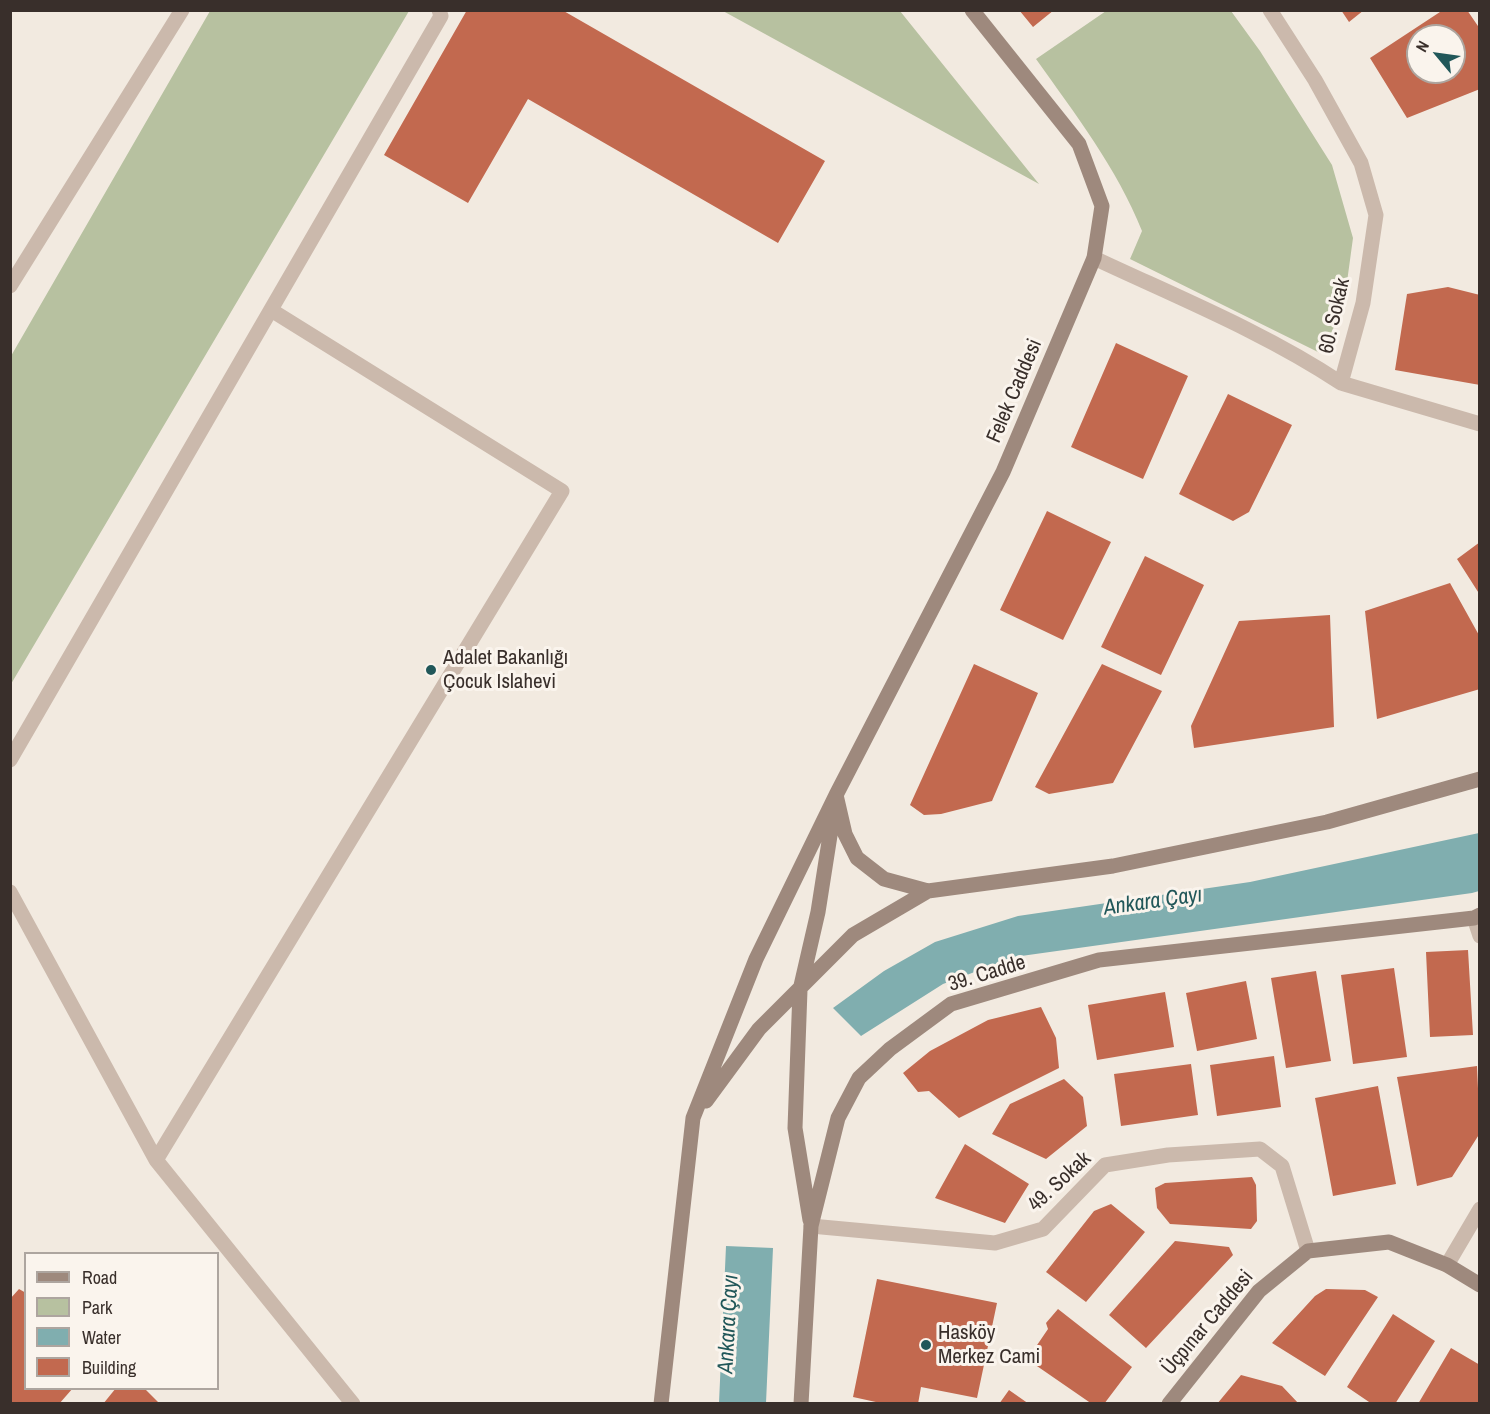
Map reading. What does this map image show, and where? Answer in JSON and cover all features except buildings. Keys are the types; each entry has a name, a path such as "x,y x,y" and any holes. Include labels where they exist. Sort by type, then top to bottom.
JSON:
{"street":[{"path":"10,286 182,10"},
{"path":"10,760 441,16 439,10"},
{"name":"Felek Caddesi","path":"693,1118 756,959 836,795 1003,472 1094,258 1102,206 1079,144 972,10"},
{"name":"60. Sokak","path":"1094,258 1266,338 1341,383 1363,303 1376,215 1361,163 1315,80 1270,10"},
{"path":"156,1160 562,491 271,310"},
{"path":"1341,383 1479,424"},
{"path":"661,1404 693,1118 759,1029 853,935 928,891 1113,866 1327,822 1479,779"},
{"path":"836,795 844,834 857,858 884,879 928,891"},
{"path":"811,1226 795,1128 800,990 818,912 836,795"},
{"path":"10,892 156,1160 353,1404"},
{"path":"1478,917 1479,936"},
{"name":"39. Cadde","path":"801,1404 811,1226 838,1118 859,1078 890,1049 951,1005 1099,960 1478,917"},
{"name":"49. Sokak","path":"811,1226 995,1243 1043,1229 1105,1165 1168,1155 1260,1149 1282,1167 1308,1251"},
{"path":"1447,1265 1479,1209"},
{"path":"1308,1251 1389,1242 1447,1265 1479,1285"},
{"name":"Üçpınar Caddesi","path":"1169,1404 1258,1290 1308,1251"}],"green space":[{"path":"210,11 409,11 11,684 11,356"},
{"path":"723,11 900,11 1039,184"},
{"path":"1106,11 1231,11 1260,51 1332,165 1353,238 1344,304 1322,354 1130,259 1142,231 1132,208 1108,163 1036,59"}],"water":[{"name":"Ankara Çayı","path":"1479,833 1479,891 1472,893 1014,957 943,984 861,1036 833,1008 884,971 935,942 1018,916 1250,882"},
{"name":"Ankara Çayı","path":"726,1246 773,1248 766,1403 719,1403"}],"place":[{"name":"Adalet Bakanlığı Çocuk Islahevi","path":"431,670"},
{"name":"Hasköy Merkez Cami","path":"926,1345"}]}
